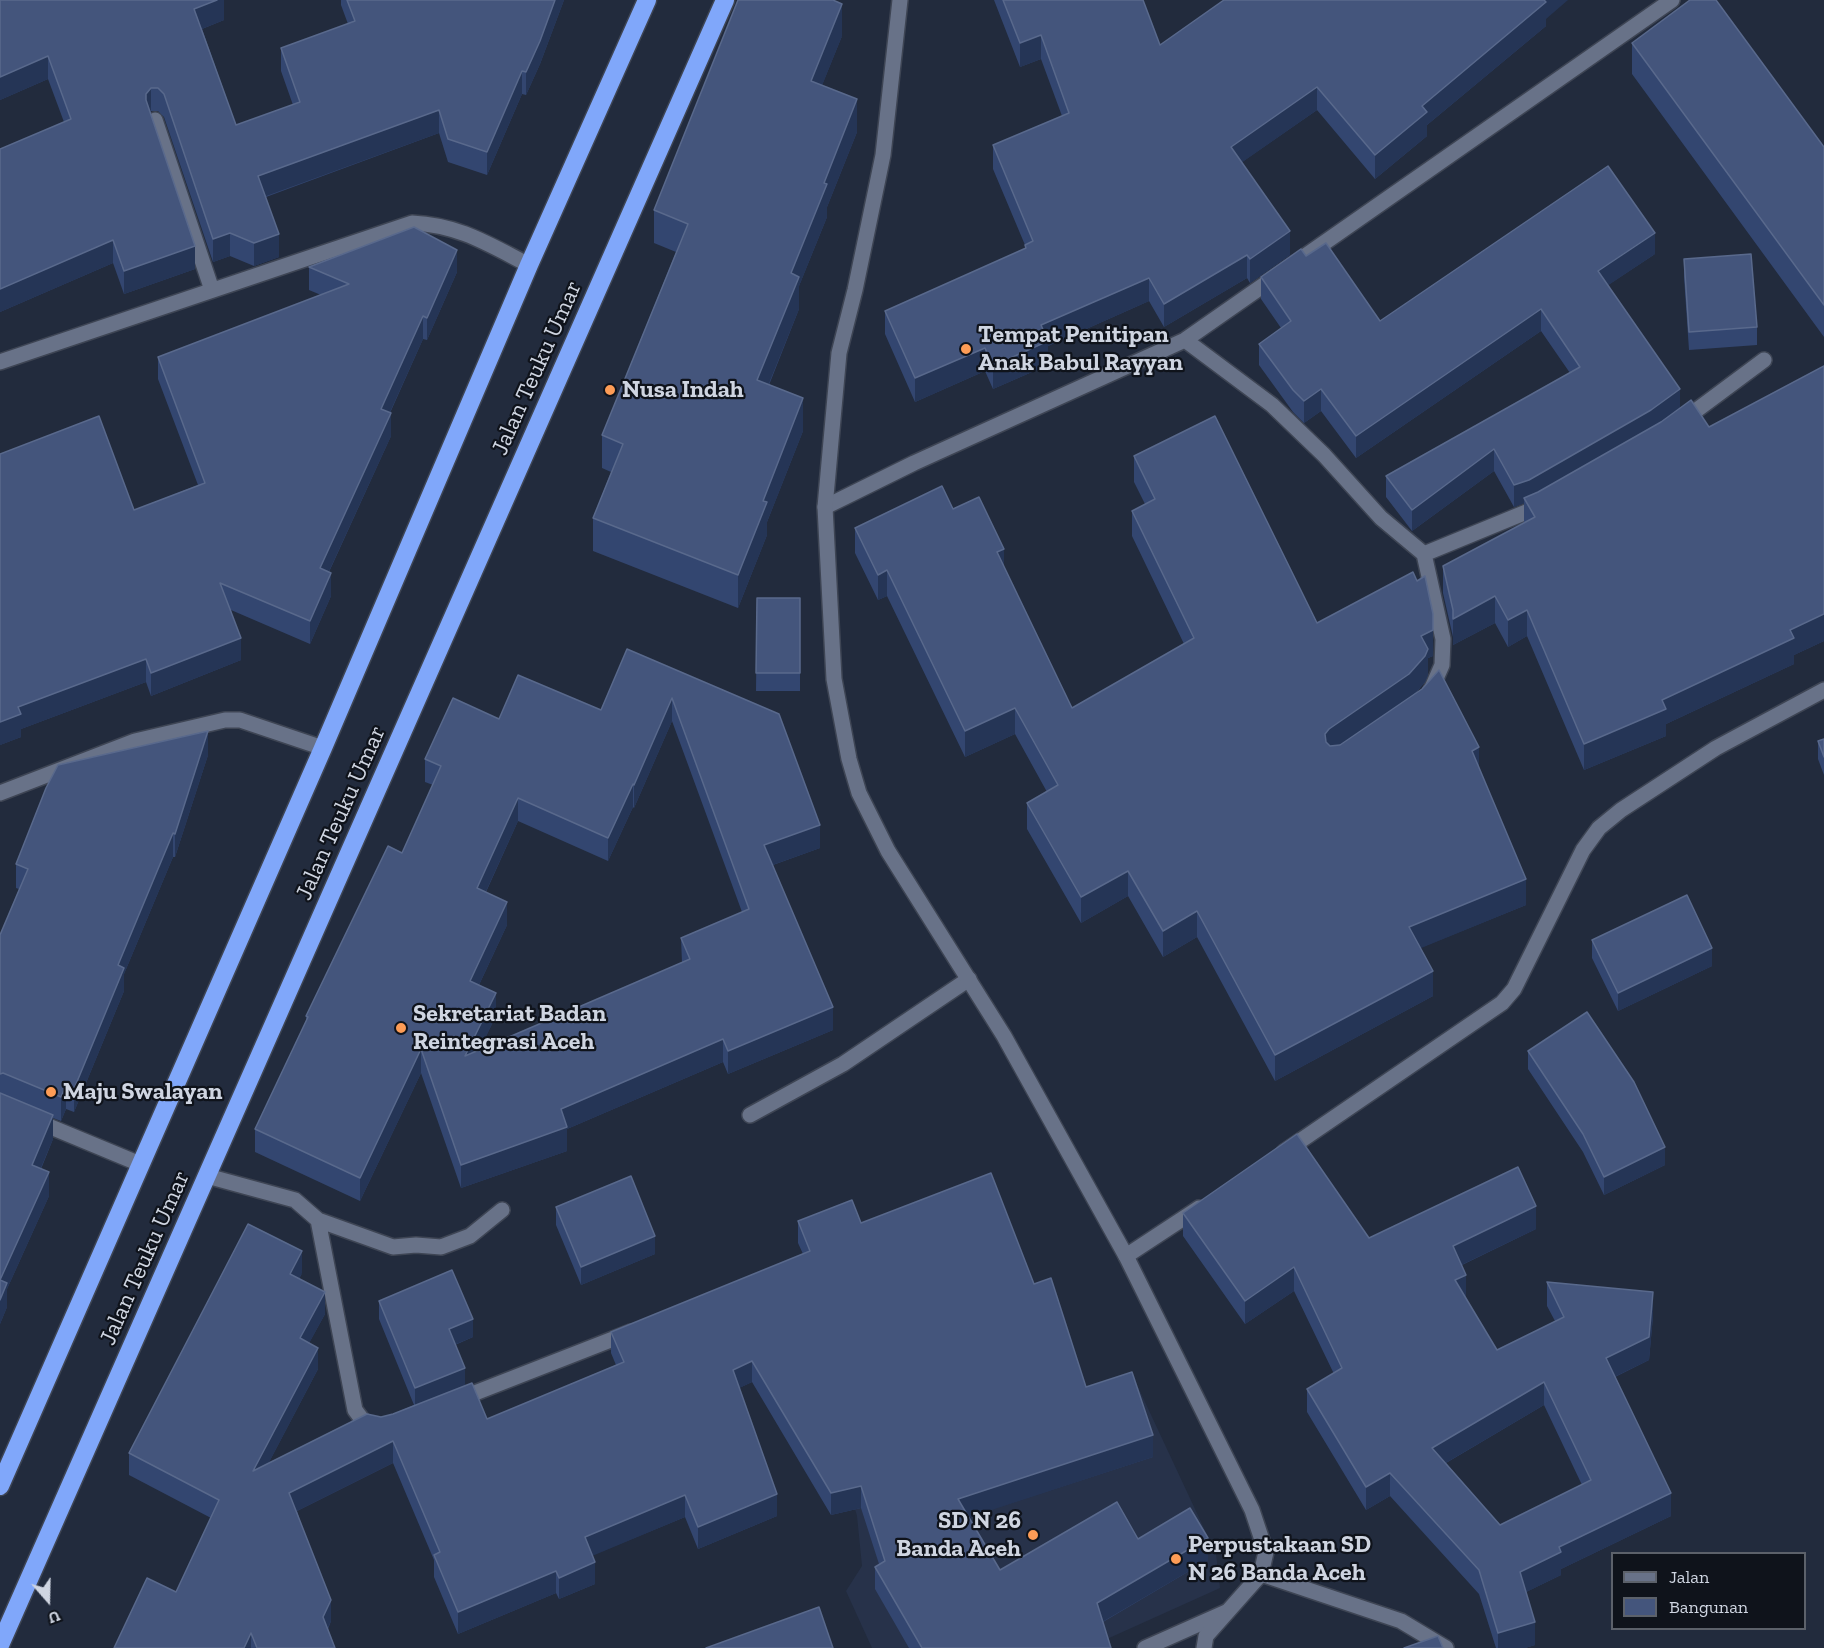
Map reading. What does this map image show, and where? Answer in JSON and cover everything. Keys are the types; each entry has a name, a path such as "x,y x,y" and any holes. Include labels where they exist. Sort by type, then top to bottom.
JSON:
{"highway":[{"name":"Jalan Teuku Umar","path":"0,1486 323,748 529,266 647,0"},
{"name":"Jalan Teuku Umar","path":"0,1645 725,0"}],"street":[{"path":"900,0 883,156 855,290 839,353 825,507 834,679 849,759 860,793 888,851 1004,1035 1126,1256 1252,1510 1266,1552 1261,1574 1206,1636 1204,1648"},
{"path":"825,507 914,463 1185,340 1672,0"},
{"path":"155,120 212,290"},
{"path":"0,362 412,222 466,233 529,266"},
{"path":"1185,340 1272,405 1324,455 1381,518 1424,554 1443,639 1442,665 1433,687 1422,700"},
{"path":"1674,426 1764,360"},
{"path":"1424,554 1533,510 1554,499"},
{"path":"1270,1161 1502,1003 1514,989 1583,850 1599,828 1621,810 1716,748 1824,690"},
{"path":"0,792 135,741 225,720 240,720 323,748"},
{"path":"750,1115 843,1064 969,979"},
{"path":"0,1106 140,1164"},
{"path":"207,1176 295,1200 318,1220 393,1247 416,1245 441,1247 470,1236 502,1210"},
{"path":"1126,1256 1212,1199"},
{"path":"318,1220 355,1410 367,1426 379,1429 390,1426"},
{"path":"445,1405 643,1328"},
{"path":"1261,1574 1401,1621 1446,1648"},
{"path":"1145,1648 1226,1612"}],"shaded area":[{"name":"SD N 26 Banda Aceh","path":"1138,1387 1216,1554 1220,1588 1087,1648 872,1648 846,1591 862,1566 857,1516 851,1495 850,1480"}],"building":[{"path":"0,0 217,0 194,9 236,125 300,102 281,48 355,21 347,0 555,0 540,41 526,72 522,71 487,152 448,139 439,110 258,176 279,234 254,243 230,233 213,239 164,94 158,88 151,88 146,94 146,100 195,246 124,271 113,240 0,289 0,149 71,119 48,56 0,77"},
{"path":"738,0 833,0 842,4 811,81 857,99 824,183 827,184 791,273 799,277 757,380 803,398 763,501 767,502 738,575 593,518 623,444 602,435 688,224 654,210"},
{"path":"1003,0 1143,0 1160,45 1224,0 1544,0 1546,2 1422,106 1427,112 1375,155 1317,87 1231,147 1290,231 1250,259 1247,255 1164,304 1149,278 1041,325 1048,341 993,366 985,348 915,378 885,311 1026,248 1025,245 1033,241 993,145 1069,113 1041,35 1020,43"},
{"path":"1690,0 1716,0 1824,147 1824,305 1632,43"},
{"path":"1608,166 1655,233 1598,271 1680,389 1651,410 1529,480 1514,485 1494,449 1412,510 1386,476 1580,367 1541,309 1356,436 1321,389 1304,401 1293,390 1259,344 1291,321 1261,277 1301,249 1306,256 1326,243 1380,321"},
{"path":"414,227 457,250 427,318 423,316 381,409 391,413 320,568 331,573 310,621 220,583 241,638 151,673 146,659 18,707 21,714 0,722 0,454 99,416 134,510 205,483 158,357 349,284 309,267"},
{"path":"1751,254 1757,327 1689,332 1684,259"},
{"path":"1824,366 1824,614 1790,630 1794,638 1662,700 1666,709 1584,744 1527,610 1508,620 1495,596 1453,619 1443,566 1535,517 1524,498 1661,422 1691,400 1709,427"},
{"path":"1215,416 1317,623 1413,572 1417,581 1425,576 1433,614 1433,630 1421,636 1428,649 1425,656 1409,674 1329,729 1325,734 1326,742 1330,746 1340,745 1422,689 1439,670 1479,747 1472,751 1526,879 1409,927 1433,971 1275,1055 1197,911 1163,931 1128,871 1081,897 1027,803 1058,785 1015,708 965,731 887,570 878,575 855,528 942,486 953,509 979,497 1004,549 997,552 1072,708 1194,638 1132,511 1155,499 1134,456"},
{"path":"757,598 800,598 800,673 756,673"},
{"path":"627,649 779,714 820,825 764,845 833,1007 728,1051 723,1039 561,1109 567,1127 461,1165 421,1049 360,1178 255,1129 308,1017 306,1016 388,846 402,853 441,766 425,759 453,698 499,719 518,675 601,710","holes":["672,698 749,909 681,938 690,959 465,1056 496,993 470,981 507,902 477,888 518,798 608,838"]},
{"path":"208,731 175,834 173,833 118,965 124,968 74,1089 66,1085 61,1097 3,1073 0,1074 0,935 28,869 16,864 46,788 58,765"},
{"path":"1824,739 1824,757 1818,741"},
{"path":"1687,895 1712,948 1618,993 1592,940"},
{"path":"1587,1012 1634,1082 1665,1147 1604,1177 1583,1134 1528,1051"},
{"path":"0,1093 53,1115 32,1165 49,1172 0,1280"},
{"path":"1297,1134 1369,1238 1518,1167 1536,1206 1453,1246 1466,1275 1455,1280 1497,1350 1564,1317 1547,1282 1653,1292 1649,1337 1606,1358 1671,1493 1559,1547 1561,1552 1520,1572 1535,1622 1498,1633 1479,1570 1390,1473 1366,1487 1307,1389 1342,1368 1294,1267 1245,1301 1183,1213","holes":["1544,1382 1591,1480 1500,1525 1432,1448"]},
{"path":"991,1173 1034,1284 1051,1278 1086,1387 1132,1372 1153,1435 958,1499 1000,1570 1117,1502 1138,1539 1190,1508 1208,1538 1097,1603 1111,1648 922,1648 875,1567 885,1561 861,1486 831,1493 752,1361 733,1370 777,1494 698,1527 685,1495 585,1537 595,1562 559,1578 556,1571 458,1612 434,1555 440,1552 393,1441 289,1493 331,1600 323,1617 335,1648 257,1648 251,1633 244,1648 114,1648 147,1578 176,1592 219,1500 129,1453 248,1224 302,1251 290,1274 325,1292 300,1338 318,1348 253,1471 367,1414 381,1417 393,1414 472,1383 487,1419 624,1362 611,1332 810,1251 798,1221 852,1200 861,1223"},
{"path":"631,1176 655,1236 581,1267 556,1207"},
{"path":"452,1270 473,1319 449,1329 465,1368 415,1388 379,1301"},
{"path":"0,1280 7,1283 0,1300"},
{"path":"819,1607 833,1648 706,1648"},
{"path":"1438,1636 1443,1648 1404,1648"}],"place":[{"name":"Tempat Penitipan Anak Babul Rayyan","path":"966,349"},
{"name":"Nusa Indah","path":"610,390"},
{"name":"Sekretariat Badan Reintegrasi Aceh","path":"401,1028"},
{"name":"Maju Swalayan","path":"51,1092"},
{"name":"SD N 26 Banda Aceh","path":"1033,1535"},
{"name":"Perpustakaan SD N 26 Banda Aceh","path":"1176,1559"}]}
